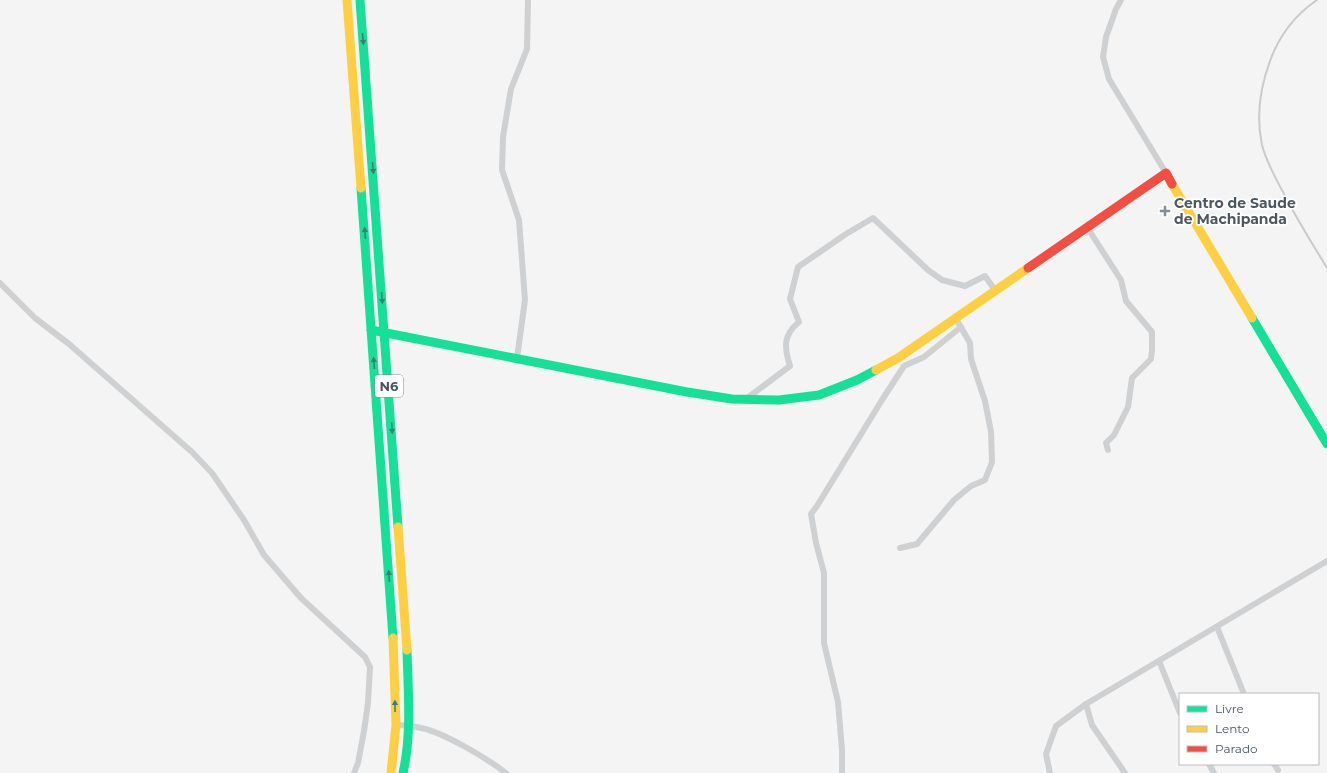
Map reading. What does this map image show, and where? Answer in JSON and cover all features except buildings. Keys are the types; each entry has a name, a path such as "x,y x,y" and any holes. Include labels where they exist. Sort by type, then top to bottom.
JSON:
{"main road":[{"name":"N6","path":"347,0 394,650 396,725 391,773"},
{"name":"N6","path":"360,0 407,650 408,726 406,759 403,773"},
{"path":"371,330 687,392 732,399 779,400 819,395 857,380 898,358 955,317 1166,173 1327,444"}],"street":[{"path":"517,358 526,300 519,220 502,170 503,137 510,89 527,49 528,0"},
{"path":"1121,0 1106,36 1103,57 1108,79 1166,173"},
{"path":"746,399 790,366 786,353 787,337 790,329 799,322 790,300 798,267 846,234 873,218 928,270 942,280 965,286 985,276 996,290"},
{"path":"1087,227 1121,280 1126,301 1152,332 1151,359 1132,378 1128,407 1114,435 1106,443 1108,450"},
{"path":"0,283 35,318 70,344 192,452 212,473 244,520 264,555 301,598 365,657 370,666 368,703 358,763 354,773"},
{"path":"900,548 917,544 954,500 971,486 985,480 992,462 991,432 985,401 971,359 970,343 955,317"},
{"path":"842,773 842,750 838,702 824,643 824,573 816,543 811,514 818,506 904,366 924,357 961,328"},
{"path":"1050,773 1046,754 1056,726 1086,704 1327,561"},
{"path":"1217,627 1244,693"},
{"path":"1159,661 1179,711"},
{"path":"1086,704 1092,725 1125,773"},
{"path":"396,725 422,728 442,736 464,747 506,773"},
{"path":"1275,765 1278,770"}],"railway":[{"path":"1317,0 1295,19 1278,43 1267,71 1261,92 1259,124 1262,145 1271,169 1293,211 1327,268"}],"traffic: fast":[{"path":"360,0 398,527"},
{"path":"361,188 393,638"},
{"path":"1252,318 1327,444"},
{"path":"371,330 687,392 732,399 779,400 819,395 857,380 876,370"},
{"path":"403,773 408,743 409,696 407,650"}],"traffic: slow":[{"path":"347,0 361,188"},
{"path":"1172,184 1252,318"},
{"path":"876,370 898,358 1028,268"},
{"path":"398,527 407,650"},
{"path":"391,773 396,725 393,638"}],"traffic: jam":[{"path":"1028,268 1166,173 1172,184"}],"place":[{"name":"Centro de Saude de Machipanda","path":"1165,211"}]}
